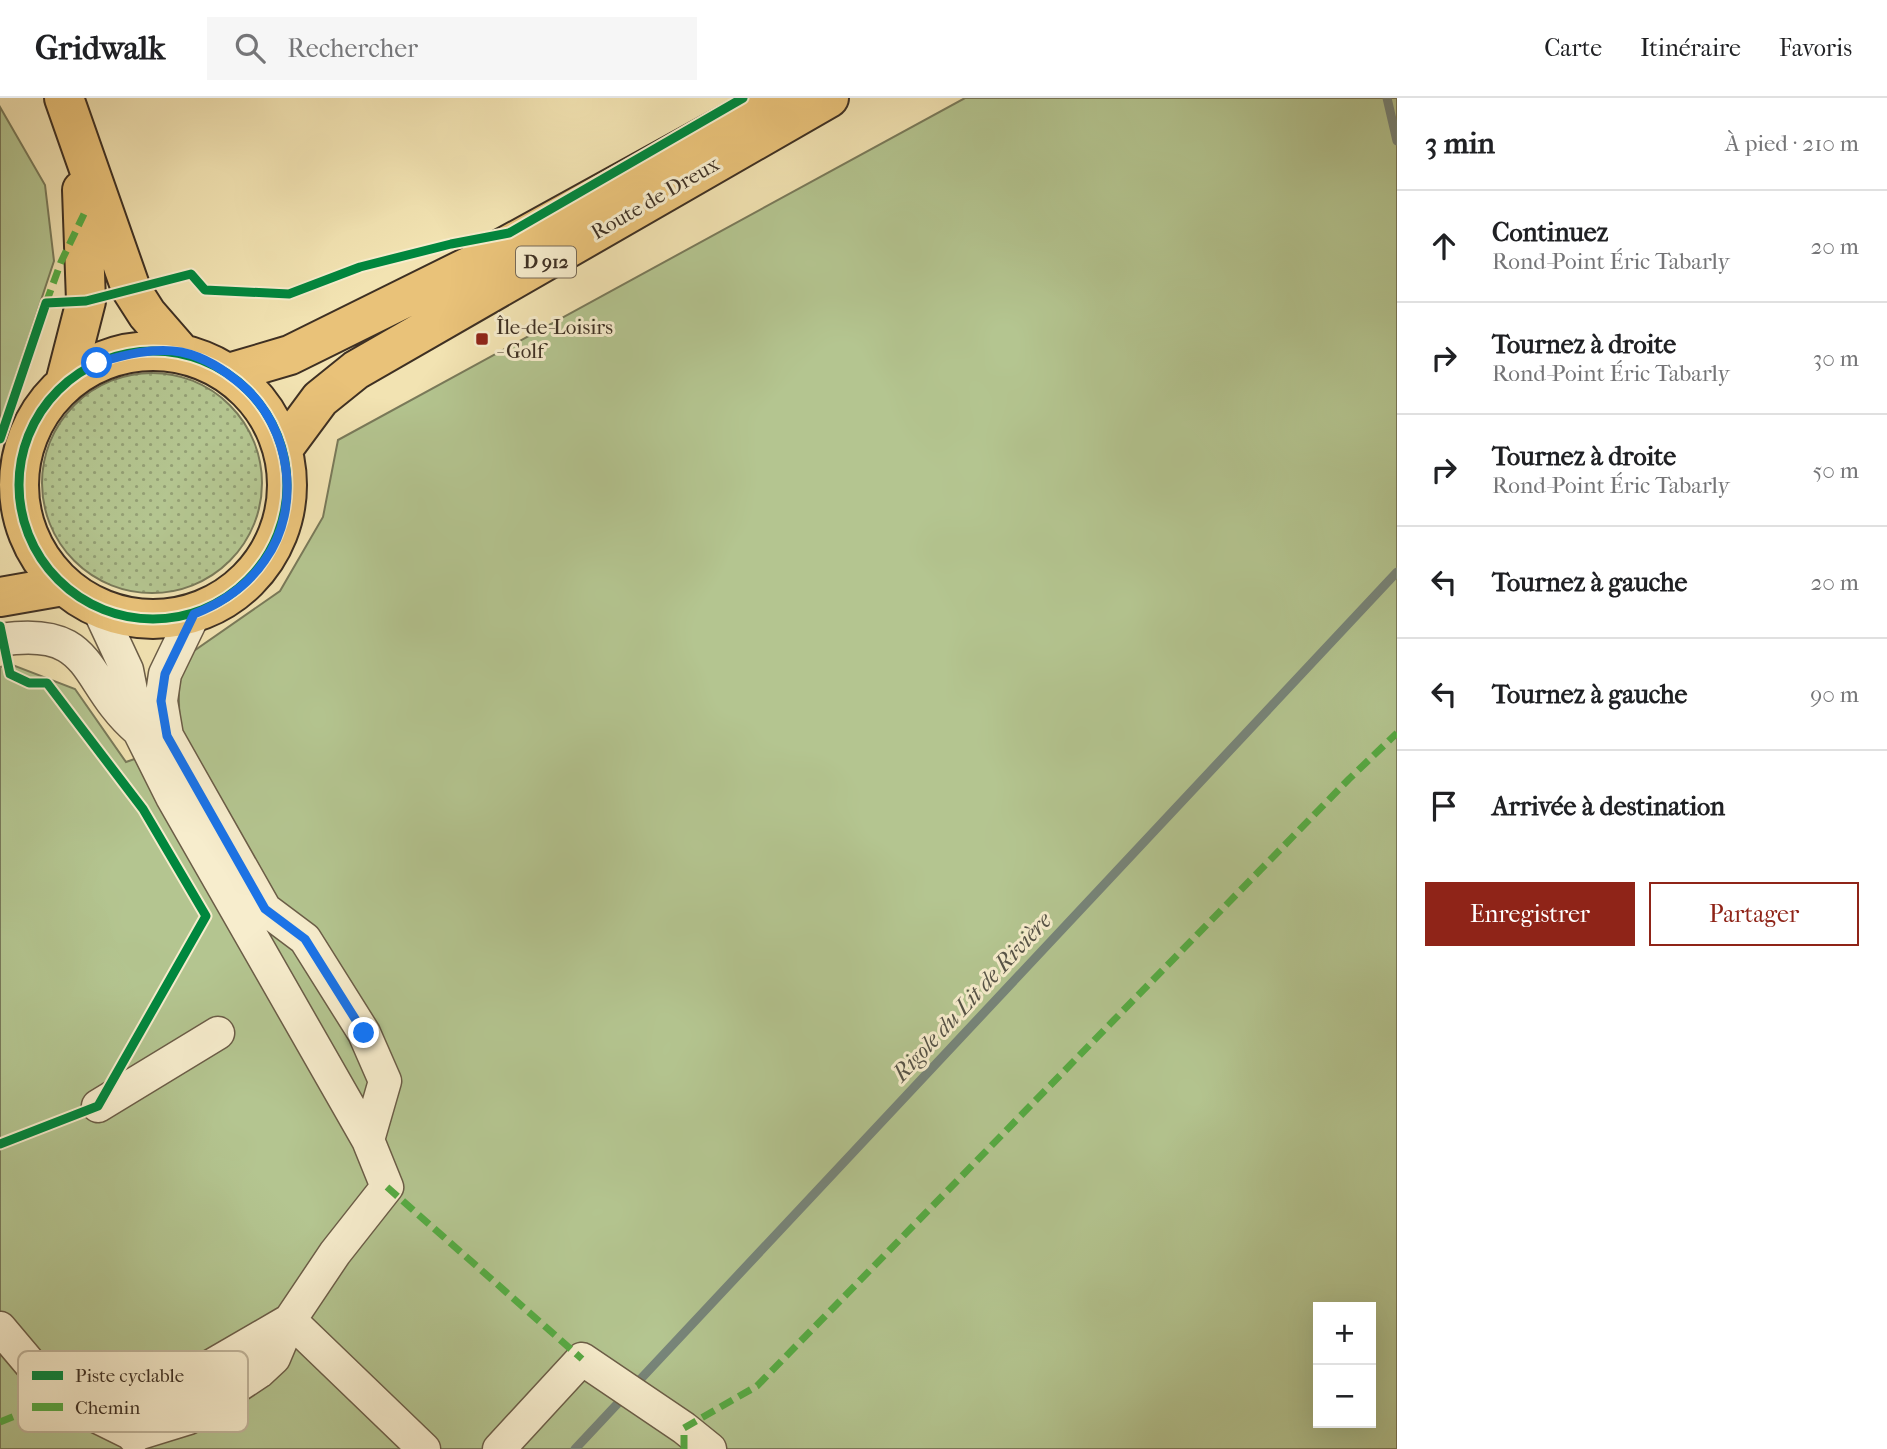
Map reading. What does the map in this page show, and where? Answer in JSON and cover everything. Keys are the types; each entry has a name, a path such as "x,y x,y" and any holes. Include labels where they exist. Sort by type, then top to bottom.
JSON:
{"main road":[{"path":"64,98 131,289 147,314 180,352"},
{"name":"Route de Dreux","path":"229,373 290,355 472,265 775,98"},
{"name":"Route de Dreux","path":"283,449 320,399 356,370 829,98"},
{"path":"65,383 86,301 85,223 78,143"},
{"path":"133,352 180,352 205,360 229,373 253,394 271,420 283,449 288,487 282,524 267,559 242,587 210,608 194,614 162,620 130,619 99,610 63,586 41,561 26,531 10,514 22,456 37,416 65,383 97,363 133,352"},
{"path":"0,597 63,586"}],"street":[{"path":"99,610 127,670 139,731 172,797 368,1140 387,1187 335,1253 290,1320 237,1351"},
{"path":"194,614 165,674 161,701 167,736 265,909 305,939 364,1033 385,1081 368,1140"},
{"path":"0,640 30,636 65,643 88,665 120,714 139,731"},
{"path":"98,1106 218,1033"},
{"path":"290,1320 424,1449"},
{"path":"0,1328 19,1351"},
{"path":"499,1449 582,1359 684,1428 710,1449"},
{"path":"118,1432 135,1442"}],"green space":[{"path":"965,98 1397,98 1397,1449 0,1449 0,667 10,664 75,689 126,762 180,743 178,662 280,591 323,517 338,440"},
{"path":"0,107 45,185 54,261 0,424"},
{"path":"152,373 184,378 204,386 222,398 237,413 249,431 257,451 262,483 257,515 249,535 237,553 222,568 204,580 184,588 152,593 120,588 100,580 82,568 67,553 55,535 47,515 42,483 47,451 55,431 67,413 82,398 100,386 120,378"}],"waterway":[{"name":"Rigole du Lit de Rivière","path":"1387,98 1397,141"},
{"name":"Rigole du Lit de Rivière","path":"575,1449 1397,572"}],"marked path":[{"path":"46,303 61,262 84,214"},
{"path":"684,1449 684,1428 757,1386 1397,733"},
{"path":"387,1187 582,1359"},
{"path":"0,1422 18,1415"}],"cycle path":[{"path":"0,439 46,303 86,301 191,274 205,290 289,294 360,267 451,244 509,233 743,98"},
{"path":"166,351 204,361 228,373 248,390 265,410 277,434 285,459 287,485 285,511 277,536 265,560 248,580 228,597 204,609 179,617 140,619 102,609 78,597 49,570 29,536 21,511 19,472 29,434 41,410 68,381 102,361 127,353 166,351"},
{"path":"0,626 10,674 29,683 47,683 143,809 206,916 98,1106 0,1144"}],"place":[{"name":"Île-de-Loisirs - Golf","path":"482,339"}],"route":[{"path":"97,363 133,352 180,352 205,360 229,373 253,394 271,420 283,449 288,487 282,524 267,559 242,587 210,608 194,614 165,674 161,701 167,736 265,909 305,939 364,1033"}]}
